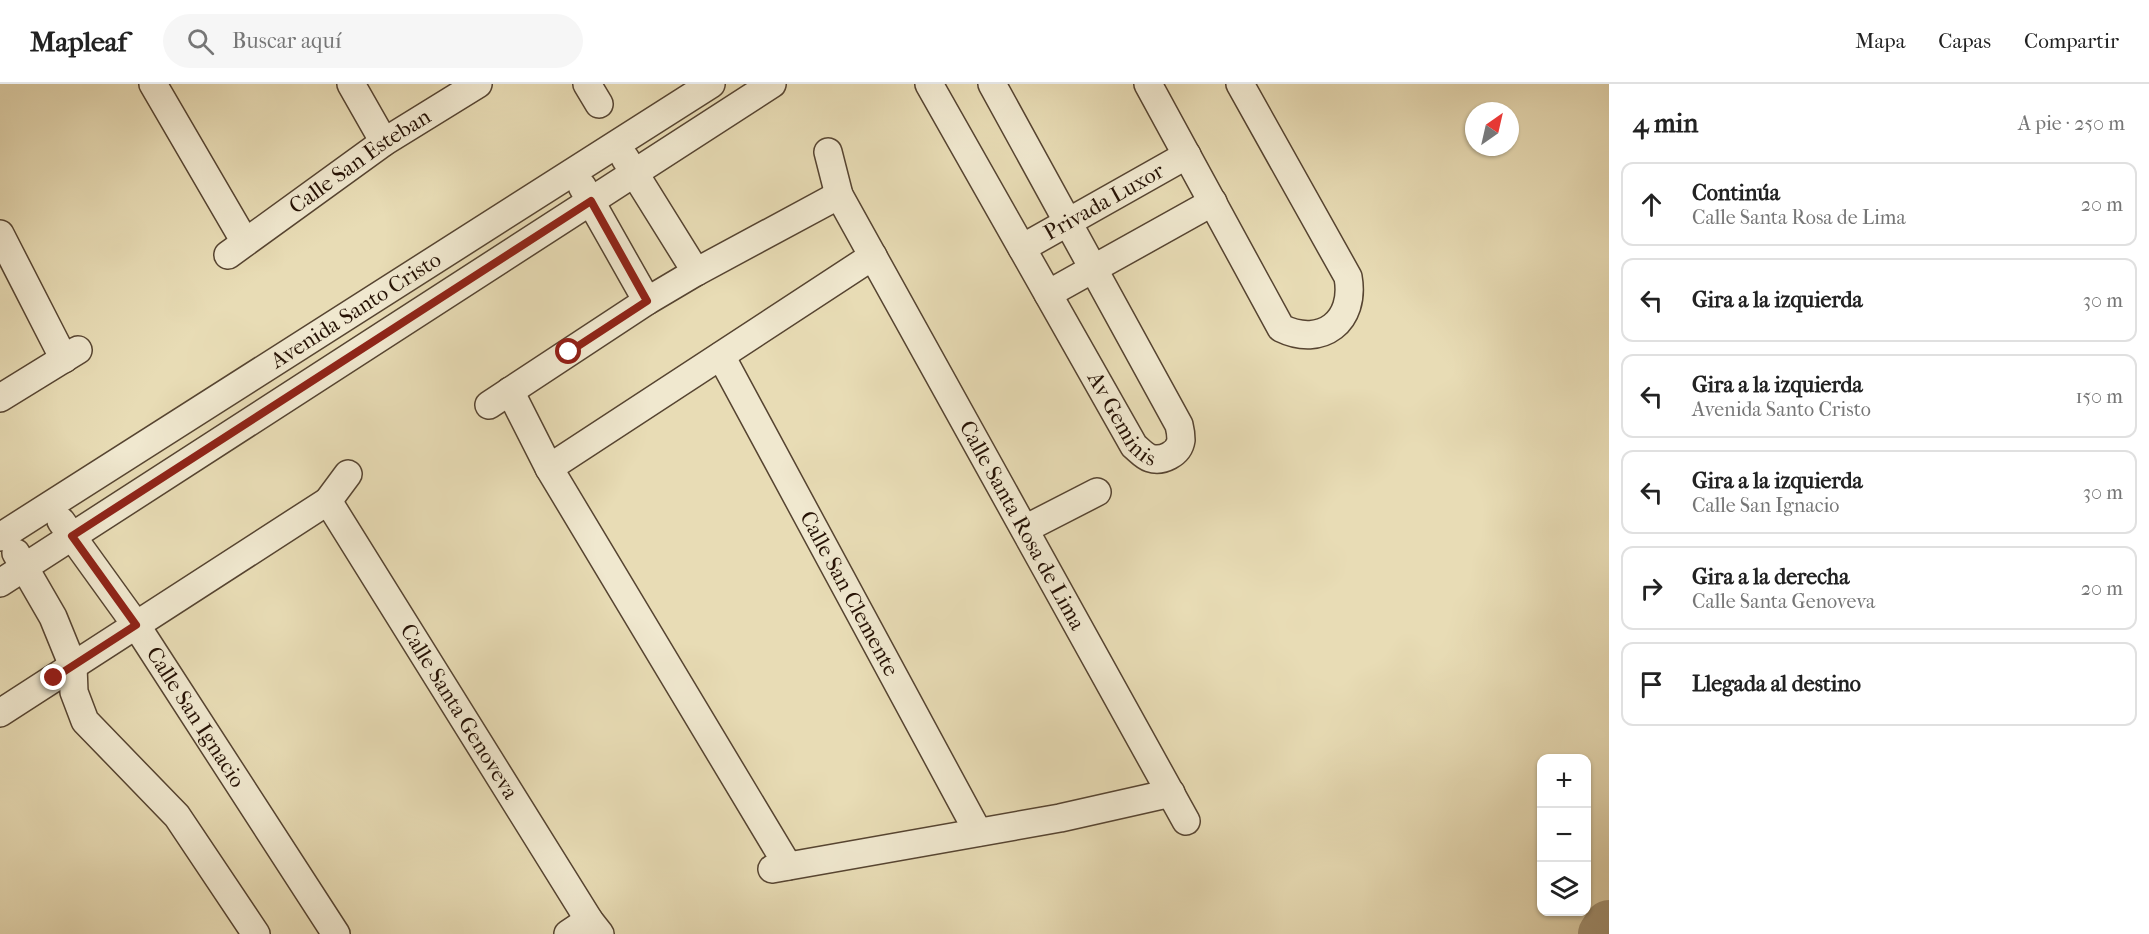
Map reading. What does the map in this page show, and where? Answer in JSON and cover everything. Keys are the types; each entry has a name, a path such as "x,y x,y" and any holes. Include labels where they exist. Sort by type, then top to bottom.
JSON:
{"street":[{"name":"Calle San Esteban","path":"153,84 237,248 384,142 478,84"},
{"path":"351,84 384,142"},
{"name":"Avenida Santo Cristo","path":"3,536 711,84"},
{"name":"Avenida Santo Cristo","path":"0,583 772,84"},
{"name":"Av Geminis","path":"929,84 1134,446 1147,458 1167,457 1175,451 1181,441 1179,425 992,84"},
{"path":"1148,84 1281,328 1292,334 1317,335 1340,321 1348,306 1350,293 1348,277 1240,84"},
{"path":"617,144 696,272"},
{"name":"Calle Santa Rosa de Lima","path":"828,152 839,195 1186,820"},
{"name":"Privada Luxor","path":"1022,248 1187,155"},
{"path":"573,172 647,301"},
{"path":"839,195 647,301 499,398 549,468 779,867 1060,818 1171,793"},
{"path":"1048,294 1213,202"},
{"path":"0,234 72,354 0,398"},
{"path":"549,468 873,256"},
{"name":"Calle San Clemente","path":"721,356 978,832"},
{"path":"0,712 328,501 348,474"},
{"path":"1025,529 1097,492"},
{"name":"Calle Santa Genoveva","path":"328,501 586,930"},
{"name":"Calle San Ignacio","path":"50,506 136,625 336,934"},
{"path":"3,536 53,617 73,666 74,692 86,721 177,816 256,934"}],"waterway":[{"path":"1603,934 1609,925"}],"route":[{"path":"54,678 136,625 72,536 591,201 647,301 569,352"}]}
